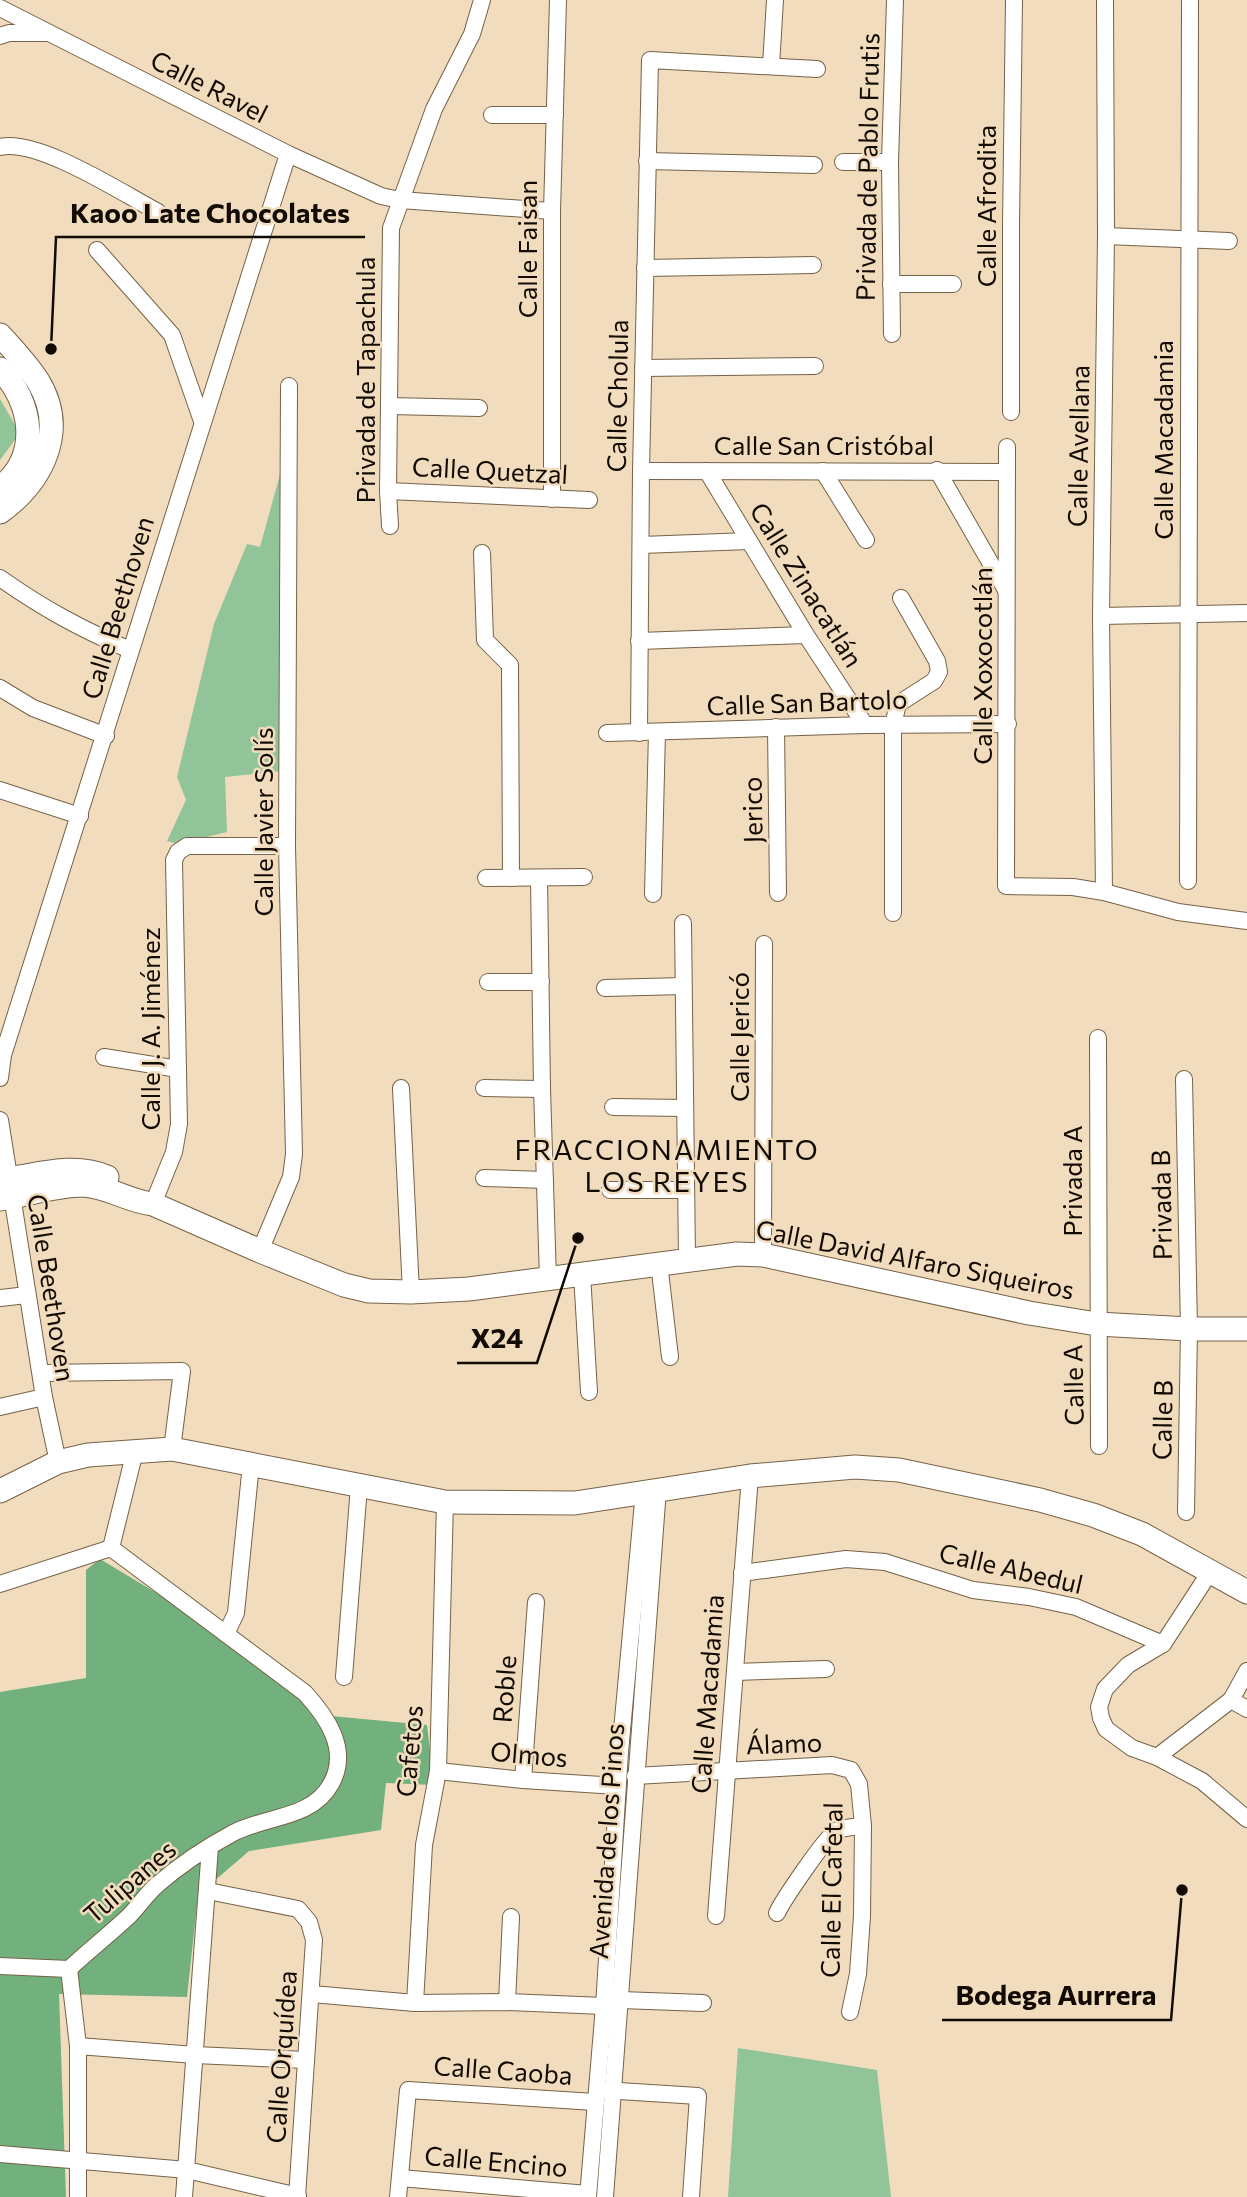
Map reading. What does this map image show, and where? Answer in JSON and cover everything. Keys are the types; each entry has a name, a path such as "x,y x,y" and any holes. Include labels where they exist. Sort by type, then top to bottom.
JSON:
{"main road":[{"path":"0,335 40,383 48,408 51,436 45,461 32,483 0,512"},
{"path":"0,369 20,396 28,417 29,438 23,462 0,488"},
{"name":"Calle David Alfaro Siqueiros","path":"5,1189 84,1185 100,1188 141,1203 153,1204 344,1285 369,1291 469,1289 687,1259 737,1254 763,1255 1029,1313 1097,1324 1247,1329"},
{"path":"0,1491 58,1462 88,1455 172,1449 445,1502 575,1503 750,1476 866,1468 899,1470 1040,1500 1093,1515 1142,1534 1247,1592"}],"street":[{"name":"Privada de Tapachula","path":"390,526 388,491 391,228 434,109 472,34 482,0"},
{"name":"Calle Faisan","path":"552,499 552,211 558,0"},
{"path":"775,0 771,66 817,69"},
{"name":"Privada de Pablo Frutis","path":"892,334 890,162 895,0"},
{"name":"Calle Afrodita","path":"1012,412 1014,0"},
{"name":"Calle Avellana","path":"1104,892 1101,616 1106,236 1105,0"},
{"name":"Calle Macadamia","path":"1188,881 1190,0"},
{"name":"Calle Ravel","path":"0,8 288,154 381,195 400,201 552,211"},
{"path":"0,36 9,33 48,33"},
{"name":"Calle Cholula","path":"639,733 641,471 650,60 771,66"},
{"path":"492,115 555,115"},
{"path":"0,147 23,145 46,153 158,212"},
{"name":"Calle Beethoven","path":"0,1078 2,1054 106,736 130,650 288,154"},
{"path":"647,161 814,165"},
{"path":"843,162 890,162"},
{"path":"1106,236 1229,241"},
{"path":"97,250 172,335 202,421"},
{"path":"645,268 813,265"},
{"path":"891,284 953,284"},
{"path":"643,368 815,366"},
{"name":"Calle Javier Solís","path":"260,1251 291,1177 294,1154 287,846 289,386"},
{"path":"389,406 479,408"},
{"name":"Calle Xoxocotlán","path":"1007,447 1006,886 1073,887 1104,892"},
{"path":"937,470 1007,592"},
{"name":"Calle San Cristóbal","path":"641,471 1007,472"},
{"name":"Calle Zinacatlán","path":"707,471 806,635 864,724"},
{"path":"823,471 866,540"},
{"name":"Calle Quetzal","path":"388,491 589,500"},
{"path":"641,545 749,541"},
{"path":"482,553 485,640 510,665 511,878"},
{"path":"0,578 32,601 79,628 130,650"},
{"path":"892,913 893,725 898,704 934,681 939,672 937,661 901,598"},
{"path":"1101,616 1247,614"},
{"path":"639,641 806,635"},
{"path":"0,688 33,708 106,736"},
{"name":"Calle San Bartolo","path":"607,733 864,724 1007,723"},
{"name":"Jerico","path":"776,727 778,893"},
{"path":"653,894 657,732"},
{"path":"0,790 80,816"},
{"name":"Calle J. A. Jiménez","path":"153,1204 176,1143 179,1124 174,860 178,852 187,846 287,846"},
{"path":"539,877 548,1279"},
{"path":"486,878 584,877"},
{"path":"1104,892 1178,912 1247,921"},
{"path":"683,923 687,1259"},
{"name":"Calle Jericó","path":"763,1255 764,944"},
{"path":"488,982 541,982"},
{"path":"605,988 683,986"},
{"name":"Privada A","path":"1097,1324 1098,1038"},
{"path":"104,1057 178,1069"},
{"name":"Privada B","path":"1184,1079 1189,1329"},
{"path":"401,1088 411,1292"},
{"path":"484,1088 542,1089"},
{"path":"613,1107 684,1108"},
{"name":"Calle Beethoven","path":"0,1120 5,1189 58,1462"},
{"path":"484,1178 545,1180"},
{"path":"610,1190 685,1190"},
{"path":"659,1263 670,1357"},
{"path":"582,1274 589,1392"},
{"path":"0,1298 27,1294"},
{"name":"Calle A","path":"1097,1324 1099,1446"},
{"name":"Calle B","path":"1186,1512 1189,1329"},
{"path":"41,1373 182,1371 172,1449"},
{"path":"0,1406 44,1397"},
{"path":"0,1584 111,1548 135,1451"},
{"path":"226,1633 236,1613 251,1464"},
{"name":"Calle Macadamia","path":"716,1916 750,1476"},
{"path":"344,1677 359,1486"},
{"name":"Avenida de los Pinos","path":"588,2196 604,2006 620,1752 651,1490"},
{"name":"Avenida de los Pinos","path":"605,2197 621,2000 651,1490"},
{"name":"Cafetos","path":"415,2003 424,1846 438,1771 445,1502"},
{"name":"Tulipanes","path":"69,1969 130,1915 156,1885 210,1847 236,1832 300,1810 318,1799 331,1783 338,1763 336,1738 323,1713 305,1693 111,1548"},
{"name":"Calle Abedul","path":"742,1573 846,1559 885,1562 973,1590 1029,1597 1076,1607 1163,1644"},
{"path":"1210,1572 1163,1644 1128,1665 1105,1689 1099,1707 1106,1729 1132,1748 1157,1757 1202,1781 1247,1819"},
{"name":"Roble","path":"523,1780 536,1602"},
{"path":"735,1672 826,1669"},
{"path":"1157,1757 1231,1700 1247,1671"},
{"path":"1231,1700 1247,1709"},
{"path":"620,1752 637,1753"},
{"name":"Álamo","path":"635,1776 832,1765 850,1770"},
{"name":"Calle El Cafetal","path":"850,1770 859,1784 863,1826 859,1962 850,2012"},
{"name":"Olmos","path":"438,1771 617,1786"},
{"path":"778,1913 783,1900 827,1838 838,1830 863,1826"},
{"path":"184,2197 210,1847"},
{"path":"611,1875 628,1875"},
{"name":"Calle Orquídea","path":"208,1891 298,1909 309,1922 314,1940 312,1994 298,2197"},
{"path":"507,2002 511,1917"},
{"path":"0,1966 69,1969 78,2046 78,2197"},
{"path":"312,1994 415,2003 507,2002 604,2006 621,2000 703,2003"},
{"path":"78,2046 306,2060"},
{"name":"Calle Caoba","path":"400,2178 408,2090 596,2096 614,2091 698,2096 691,2197"},
{"path":"0,2154 187,2170 298,2197"},
{"path":"398,2197 400,2178"},
{"name":"Calle Encino","path":"400,2178 588,2196"}],"green space":[{"path":"0,399 20,433 0,460"},
{"path":"284,460 282,771 225,777 227,832 178,844 167,841 186,800 177,777 214,624 247,544 260,547"},
{"path":"100,1559 218,1630 331,1716 427,1725 434,1785 386,1783 381,1830 249,1851 198,1895 187,1997 59,1994 66,2197 0,2197 0,1692 86,1678 86,1570"},
{"path":"738,2048 877,2070 891,2197 728,2197"}],"place":[{"name":"Kaoo Late Chocolates","path":"51,349"},
{"name":"X24","path":"578,1238"},
{"name":"Bodega Aurrera","path":"1182,1890"}],"district":[{"name":"FRACCIONAMIENTO LOS REYES","path":"667,1166"}]}
